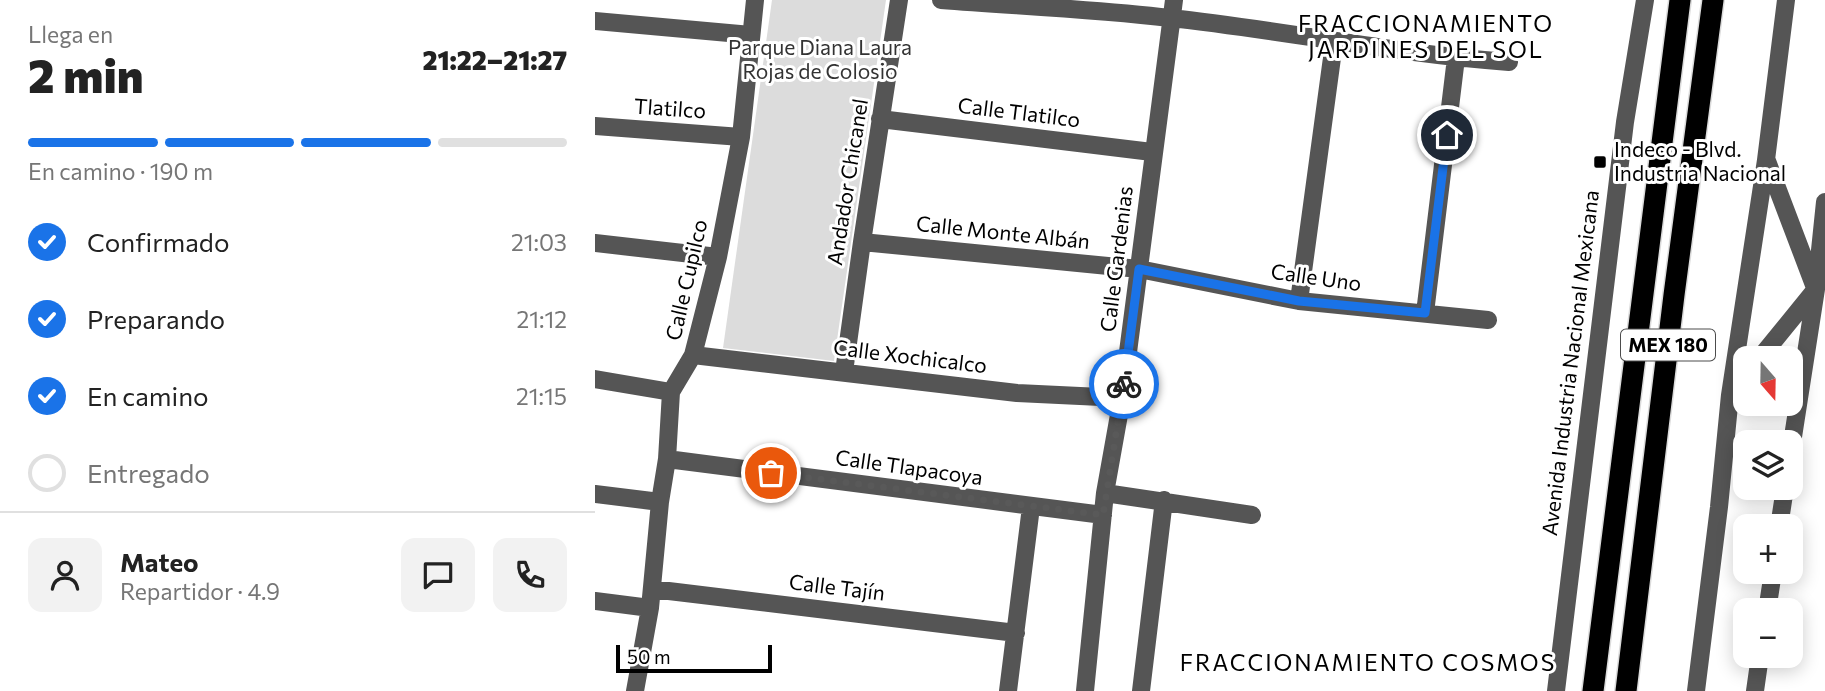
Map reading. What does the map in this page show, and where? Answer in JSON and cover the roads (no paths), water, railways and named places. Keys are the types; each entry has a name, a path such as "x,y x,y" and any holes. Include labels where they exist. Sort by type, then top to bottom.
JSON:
{"highway":[{"name":"MEX 180","path":"1593,691 1680,0"},
{"name":"MEX 180","path":"1626,691 1713,0"}],"street":[{"name":"Calle Cupilco","path":"635,691 650,608 667,459 671,391 693,355 718,257 741,137 755,0"},
{"name":"Andador Chicanel","path":"844,372 899,0"},
{"path":"941,0 1172,9 1334,43 1509,62"},
{"name":"Avenida Industria Nacional Mexicana","path":"1556,691 1625,122 1645,0"},
{"path":"1696,691 1720,507 1730,395 1766,160 1786,0"},
{"name":"Calle Gardenias","path":"1085,691 1105,493 1122,398 1172,9"},
{"path":"595,21 751,35"},
{"path":"1299,301 1334,43"},
{"path":"1425,313 1456,58"},
{"name":"Calle Tlatilco","path":"880,120 1152,152"},
{"name":"Tlatilco","path":"595,126 741,137"},
{"path":"1766,160 1820,289"},
{"path":"1795,430 1820,289 1825,202"},
{"name":"Calle Monte Albán","path":"862,242 1139,269"},
{"path":"595,243 718,257"},
{"name":"Calle Uno","path":"1139,269 1299,301 1488,320"},
{"path":"1770,346 1820,289"},
{"name":"Calle Xochicalco","path":"693,355 1017,393 1122,398"},
{"path":"595,379 671,391"},
{"path":"1730,395 1733,391"},
{"name":"Calle Tlapacoya","path":"667,459 1103,515"},
{"path":"1105,493 1252,515"},
{"path":"595,494 660,502"},
{"path":"1141,691 1164,500"},
{"path":"1008,691 1031,507"},
{"name":"Calle Tajín","path":"652,589 1016,633"},
{"path":"595,601 650,608"},
{"path":"1755,691 1758,668"}],"place":[{"name":"Indeco - Blvd. Industria Nacional","path":"1600,162"}],"district":[{"name":"FRACCIONAMIENTO JARDINES DEL SOL","path":"1426,37"},
{"name":"FRACCIONAMIENTO COSMOS","path":"1368,663"}],"park label":[{"name":"Parque Diana Laura Rojas de Colosio","path":"820,60"}]}
